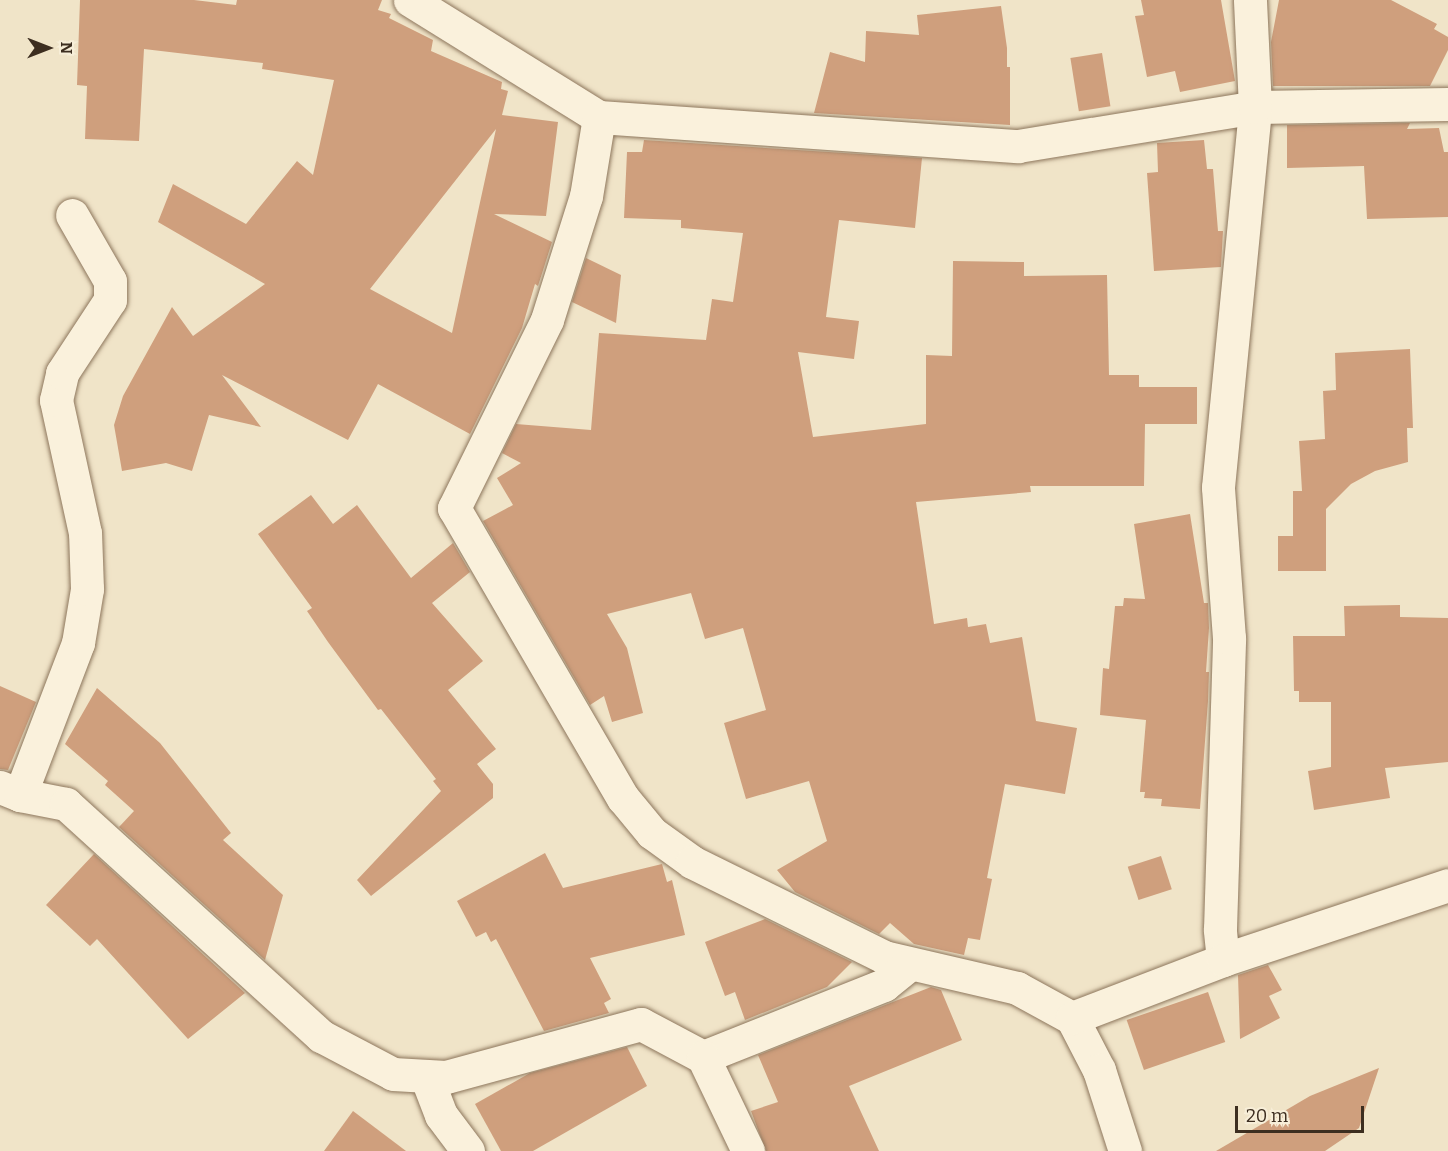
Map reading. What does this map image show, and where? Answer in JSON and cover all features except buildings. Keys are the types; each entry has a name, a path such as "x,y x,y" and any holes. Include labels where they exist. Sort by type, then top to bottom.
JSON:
{"street":[{"path":"410,0 599,117 1018,146 1255,107 1448,104"},
{"path":"1223,960 1220,929 1229,638 1218,487 1255,107 1250,0"},
{"path":"599,117 586,196 547,320 454,508 623,798 652,833 692,862 884,957 1017,988 1072,1018 1099,1070 1125,1151"},
{"path":"72,215 110,281 110,300 62,373 56,400 85,533 87,589 78,643 10,791 66,804 321,1036 393,1074 446,1077 641,1024 702,1057 748,1151"},
{"path":"1072,1018 1223,960 1448,885"},
{"path":"702,1057 884,984 910,964"},
{"path":"426,1076 441,1115 468,1151"}]}
